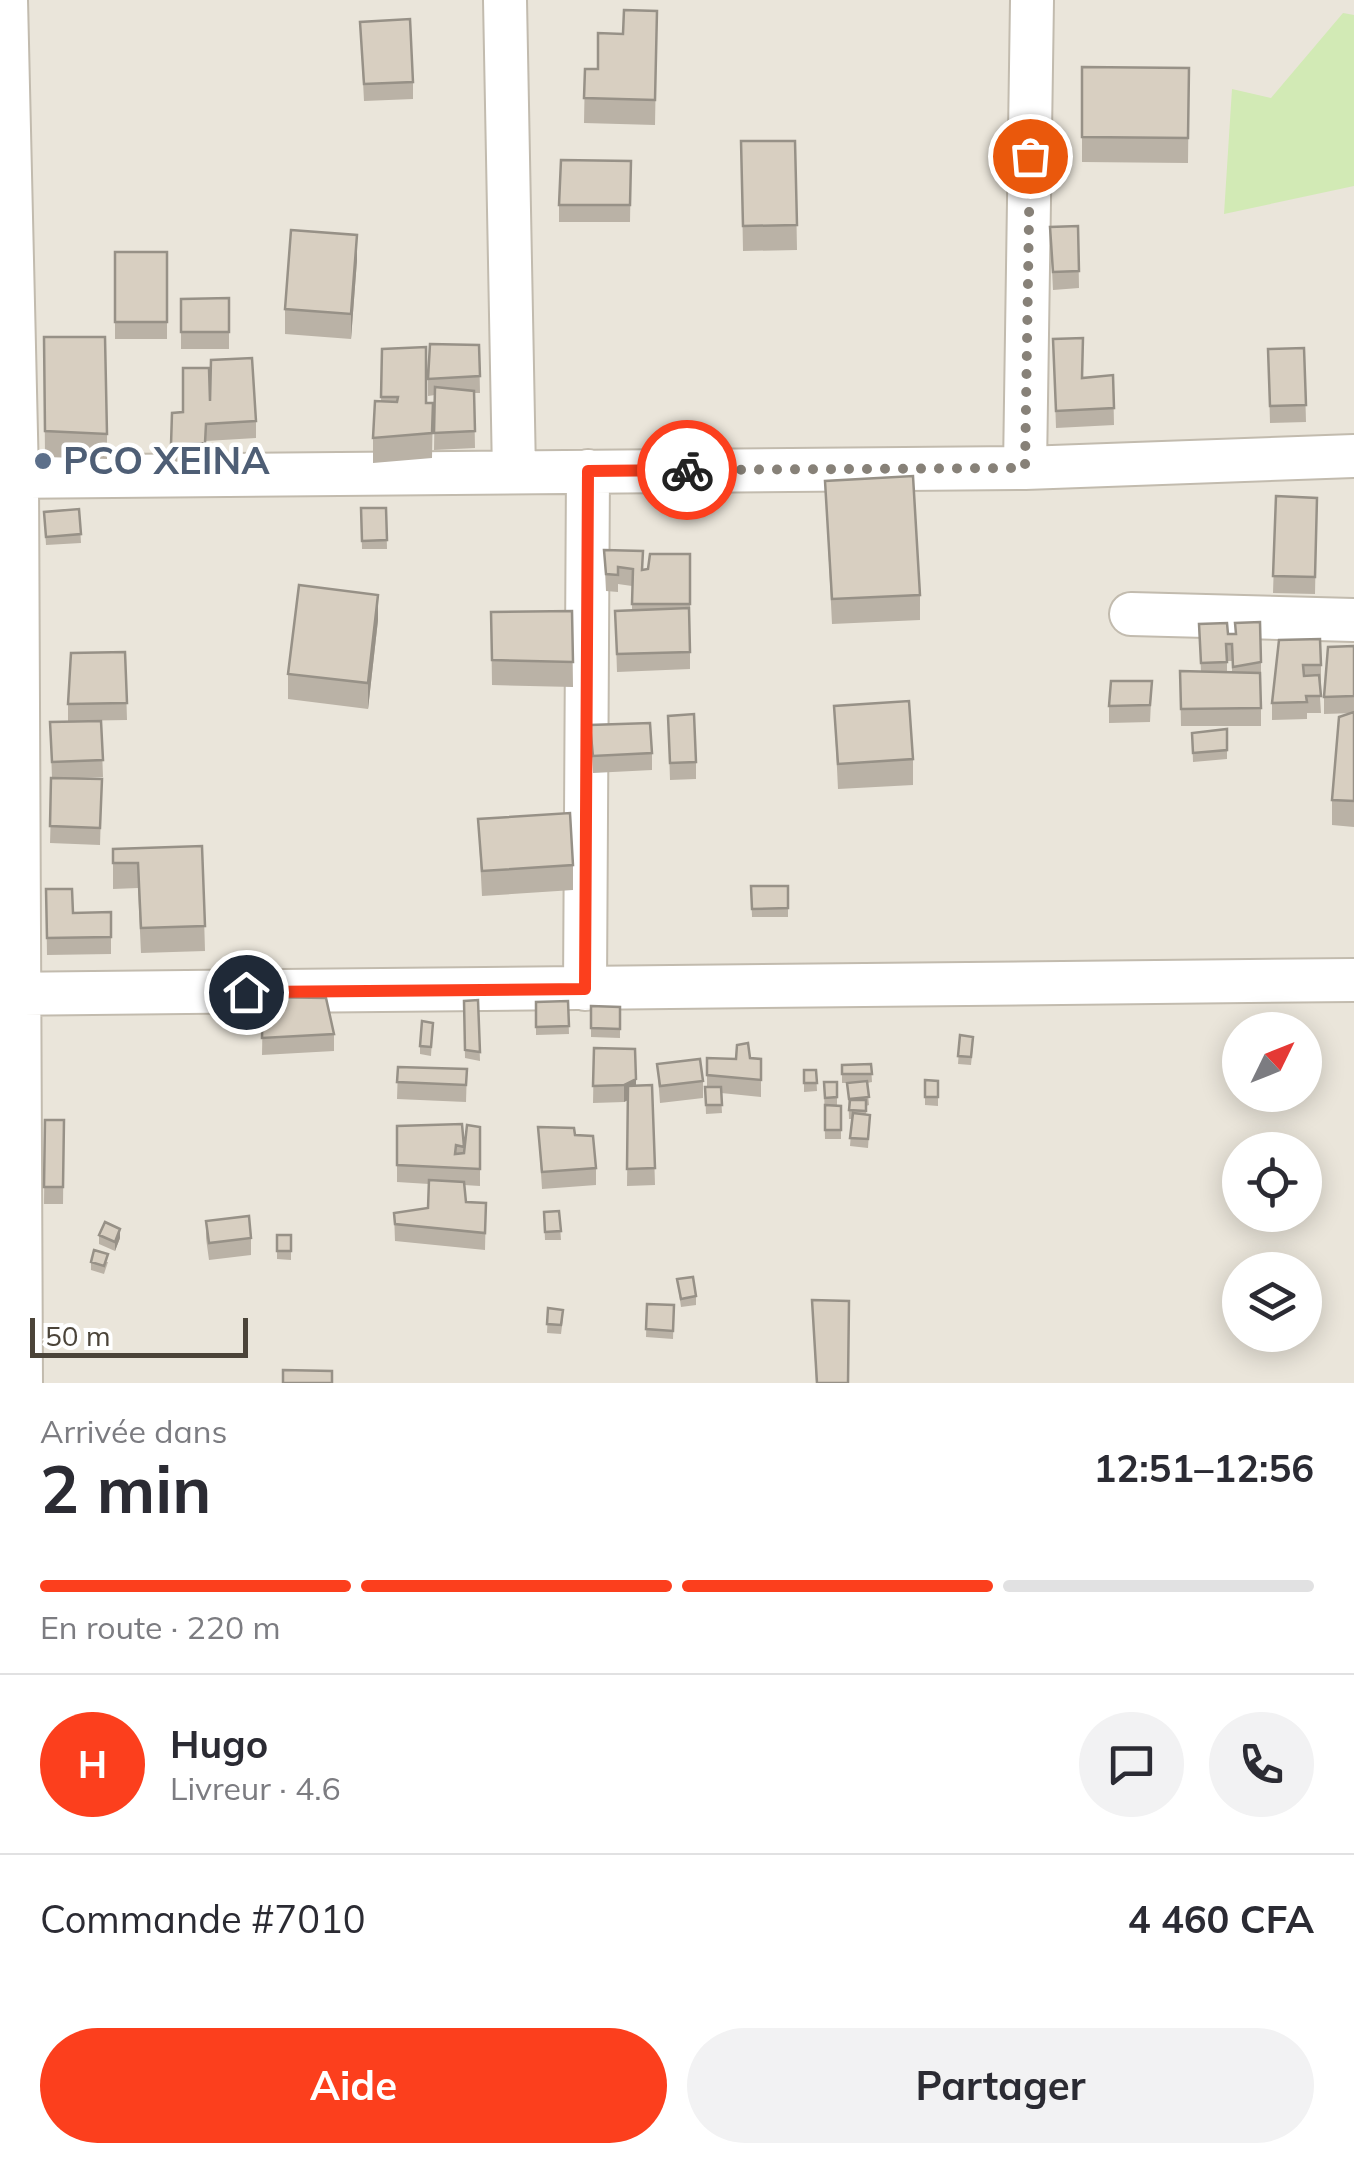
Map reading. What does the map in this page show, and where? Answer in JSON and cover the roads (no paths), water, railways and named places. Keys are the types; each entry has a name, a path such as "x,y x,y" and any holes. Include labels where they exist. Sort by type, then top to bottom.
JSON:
{"street":[{"path":"6,0 10,994 21,1383"},
{"path":"505,0 514,472"},
{"path":"1025,468 1032,0"},
{"path":"8,477 1025,468 1354,456"},
{"path":"585,989 588,471"},
{"path":"1130,614 1354,620"},
{"path":"10,994 1354,980"}],"place":[{"name":"PCO XEINA","path":"43,461"}]}
